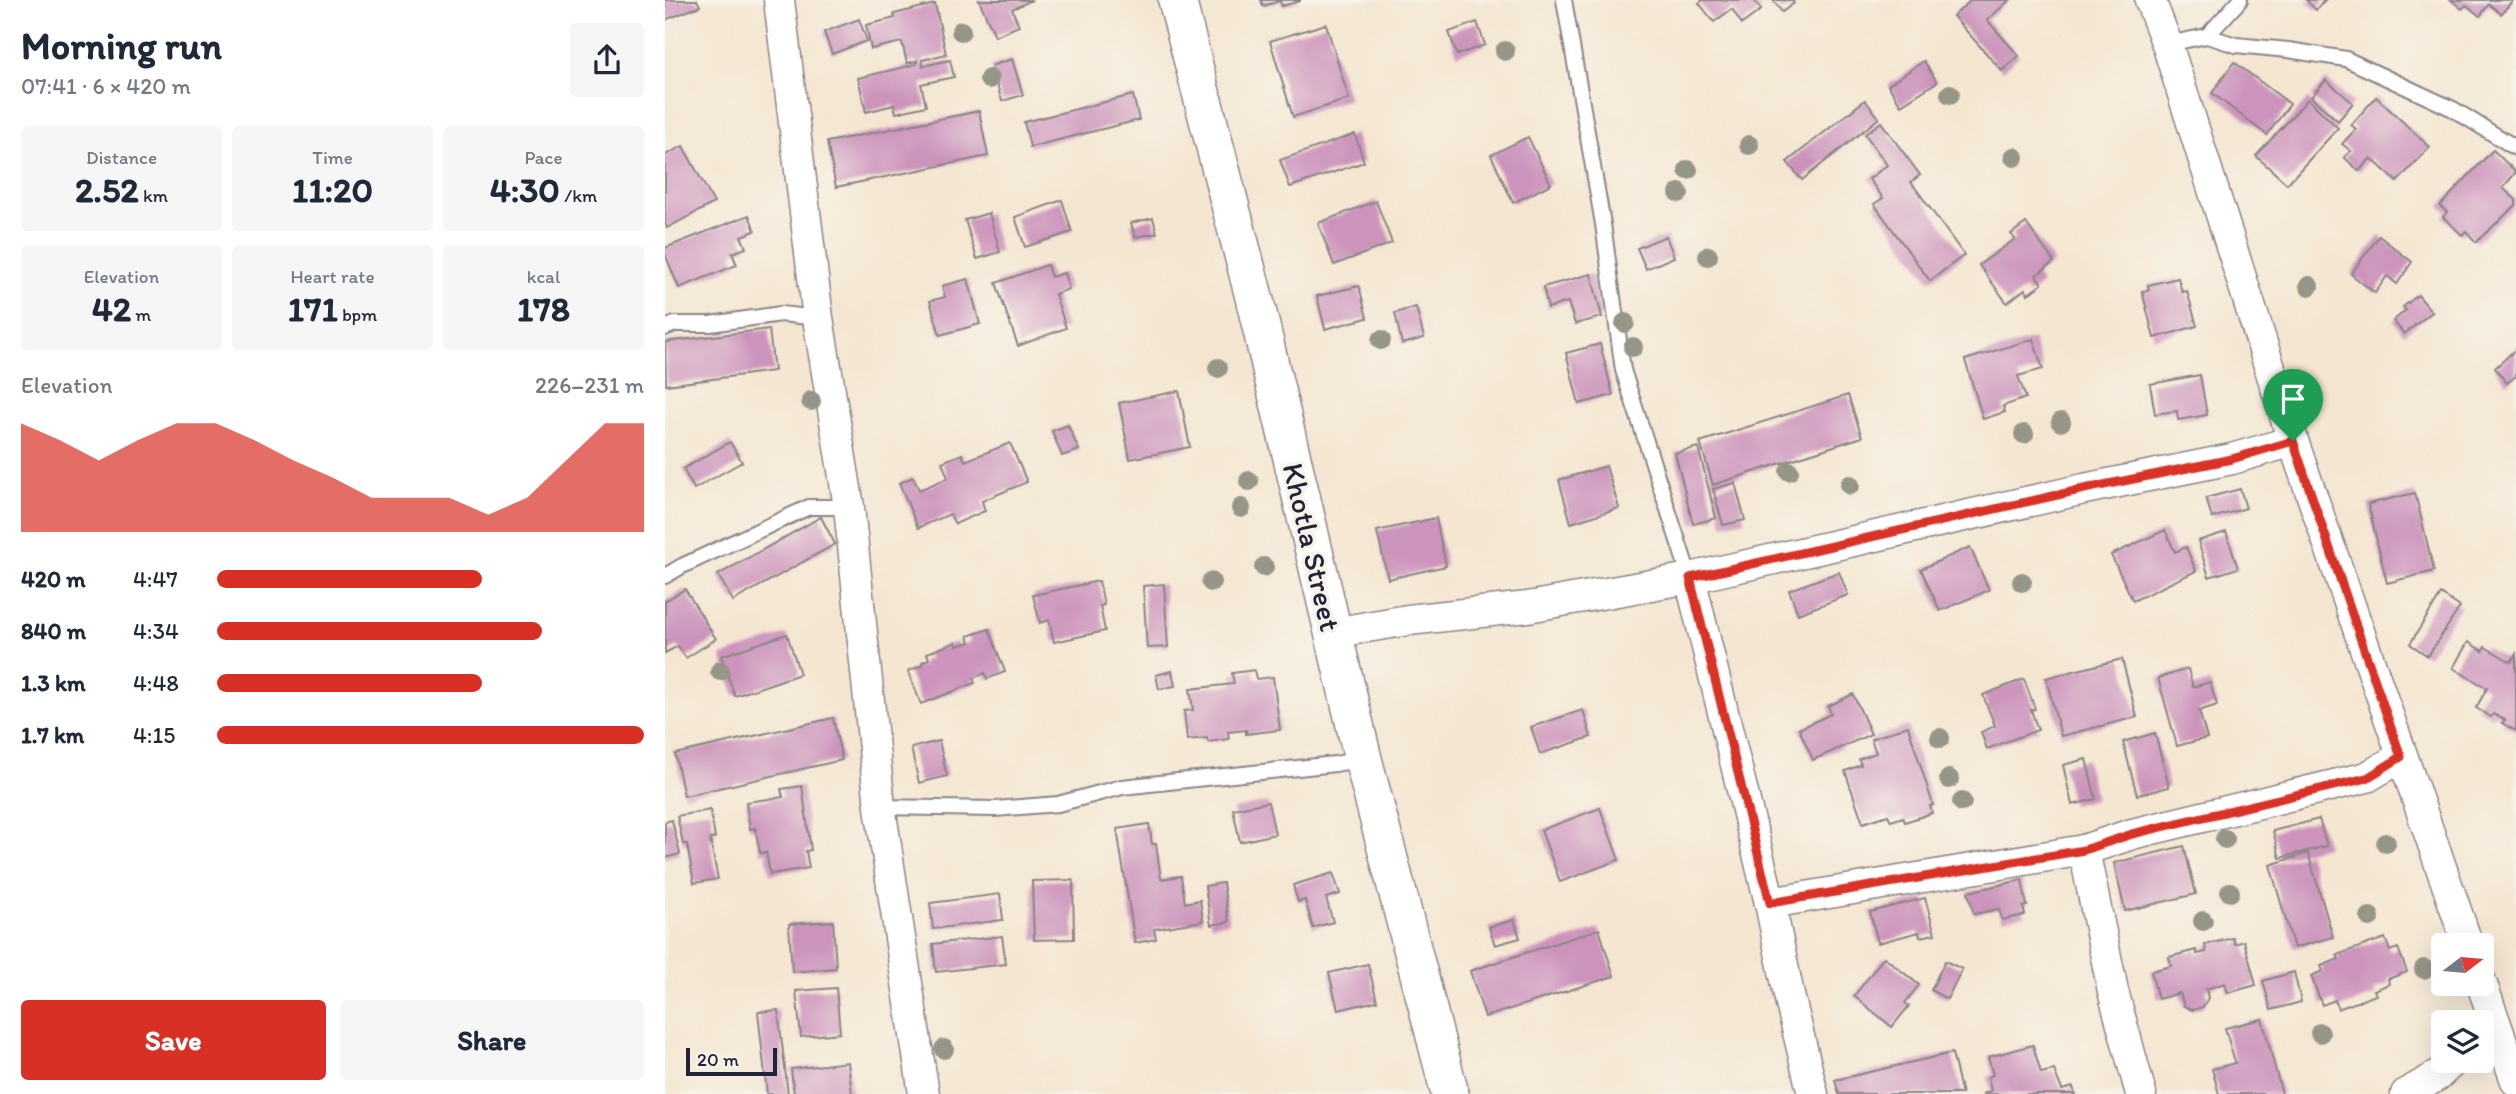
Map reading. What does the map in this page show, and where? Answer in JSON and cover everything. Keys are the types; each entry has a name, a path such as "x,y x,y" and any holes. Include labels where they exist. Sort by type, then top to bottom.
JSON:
{"street":[{"path":"779,0 818,318 849,507 880,807 924,1094"},
{"name":"Khotla Street","path":"1177,0 1255,301 1363,759 1450,1094"},
{"path":"2150,0 2167,44 2293,441 2464,933"},
{"path":"1332,633 1408,620 1528,607 1690,578 2084,489 2232,459 2293,441"},
{"path":"1690,578 1770,903 1813,1094"},
{"path":"1770,903 2084,850 2132,834 2367,778 2401,757"},
{"path":"2084,850 2113,991 2141,1094"},
{"path":"2494,1046 2516,1081"},
{"path":"2406,1094 2440,1073"}],"lane":[{"path":"1564,0 1603,224 1623,370 1690,578"},
{"path":"2207,36 2240,0"},
{"path":"2167,44 2207,36 2236,45 2346,60 2453,109 2516,148"},
{"path":"665,328 675,324 710,324 781,314 818,318"},
{"path":"665,576 809,507 849,507"},
{"path":"880,807 995,809 1058,804 1122,787 1363,759"}],"building":[{"path":"665,0 697,0 700,6 665,20"},
{"path":"979,0 1032,0 1012,9 1019,26 995,36"},
{"path":"1261,0 1300,1 1282,6 1280,1 1263,6"},
{"path":"1703,0 1754,0 1761,10 1742,24 1732,9 1714,22 1699,3"},
{"path":"1773,0 1792,0 1794,3 1782,12"},
{"path":"1971,0 2010,0 1987,20 2019,56 2002,71 1953,16"},
{"path":"2306,0 2325,0 2316,10"},
{"path":"2451,0 2513,0 2501,14 2489,4 2480,16 2466,5 2462,9"},
{"path":"935,4 946,54 922,60 923,66 950,60 954,77 921,84 926,106 896,113 894,105 866,112 858,78 917,64 917,61 907,63 902,42 871,49 866,25 895,18 894,14"},
{"path":"859,19 867,41 832,54 824,32"},
{"path":"1477,22 1485,45 1457,55 1449,32"},
{"path":"1326,24 1349,99 1293,117 1270,41"},
{"path":"1012,59 1023,95 1002,101 991,66"},
{"path":"1924,61 1937,82 1901,105 1888,85"},
{"path":"2234,62 2290,104 2267,135 2212,93"},
{"path":"2326,80 2353,103 2338,121 2311,97"},
{"path":"1133,95 1139,120 1030,147 1024,122"},
{"path":"2376,97 2430,147 2397,182 2371,158 2359,171 2344,157 2351,151 2342,144 2356,129 2351,125"},
{"path":"2308,99 2338,128 2287,184 2256,156"},
{"path":"1865,100 1879,118 1802,180 1787,162"},
{"path":"979,111 988,156 836,187 827,142"},
{"path":"1881,122 1920,175 1911,182 1964,255 1930,281 1874,204 1883,198 1869,179 1887,165 1865,134"},
{"path":"1355,134 1364,162 1290,187 1280,160"},
{"path":"1528,137 1551,184 1513,203 1491,155"},
{"path":"683,146 714,203 667,228 665,155"},
{"path":"2493,150 2516,172 2503,188 2516,200 2516,205 2476,242 2466,231 2462,235 2443,217 2447,212 2440,206"},
{"path":"1062,200 1072,232 1025,247 1015,217"},
{"path":"1376,201 1392,243 1334,265 1318,223"},
{"path":"989,213 1000,252 977,259 965,220"},
{"path":"749,215 755,231 741,236 746,248 732,253 737,265 679,288 665,248"},
{"path":"1153,218 1157,233 1135,237 1131,223"},
{"path":"2026,223 2054,262 2036,275 2042,284 2028,294 2025,289 2007,303 1979,265 2015,239 2011,234"},
{"path":"1666,236 1674,257 1646,269 1637,248"},
{"path":"2379,236 2412,262 2397,284 2387,276 2375,293 2351,274"},
{"path":"1047,265 1051,277 1064,273 1069,289 1055,294 1066,328 1018,346 996,283"},
{"path":"1591,274 1602,317 1575,324 1568,302 1548,308 1543,287"},
{"path":"2178,278 2182,292 2187,291 2197,326 2154,338 2142,291 2149,290 2148,285"},
{"path":"968,279 980,324 940,335 930,301 945,297 942,286"},
{"path":"1359,286 1367,318 1325,329 1317,296"},
{"path":"2418,295 2432,312 2404,334 2393,321 2406,310 2403,307"},
{"path":"1416,307 1424,338 1402,344 1395,313"},
{"path":"769,329 774,371 666,385 665,342"},
{"path":"2033,339 2043,369 2018,376 2026,398 2003,406 2005,412 1983,419 1965,360"},
{"path":"1600,344 1613,395 1579,404 1566,353"},
{"path":"2516,349 2516,376 2507,383 2495,368"},
{"path":"2200,375 2207,415 2178,420 2177,411 2155,414 2150,384"},
{"path":"1179,391 1190,447 1130,459 1119,403"},
{"path":"1848,395 1862,437 1713,485 1700,442"},
{"path":"1068,425 1079,450 1062,456 1052,431"},
{"path":"730,442 742,462 694,489 683,469"},
{"path":"1010,443 1027,482 982,501 985,511 955,524 950,514 918,528 899,483 913,477 919,490 948,478 942,462 962,454 965,461"},
{"path":"1698,447 1716,518 1693,524 1675,453"},
{"path":"1606,466 1619,508 1571,523 1559,480"},
{"path":"1735,483 1745,520 1723,525 1713,489"},
{"path":"2240,489 2246,508 2212,518 2206,498"},
{"path":"2415,493 2434,571 2387,583 2368,504"},
{"path":"821,517 835,544 733,601 718,575"},
{"path":"1436,518 1446,566 1388,579 1377,531"},
{"path":"2165,530 2175,552 2186,547 2196,571 2133,601 2111,555"},
{"path":"2226,532 2238,568 2209,577 2198,541"},
{"path":"1970,547 1989,590 1940,611 1921,569"},
{"path":"1839,572 1848,595 1798,614 1789,590"},
{"path":"1099,581 1104,605 1100,606 1105,631 1054,642 1049,620 1040,623 1033,595"},
{"path":"1164,584 1168,647 1147,648 1143,586"},
{"path":"685,589 716,639 686,658 678,646 665,653 665,601"},
{"path":"2441,594 2460,607 2428,656 2410,644"},
{"path":"989,629 1005,672 987,679 985,673 973,678 975,683 921,704 908,671 923,665 922,662 929,659 927,653 956,642 957,646 970,642 968,636"},
{"path":"787,634 800,674 735,696 721,656"},
{"path":"2468,642 2483,651 2485,647 2511,662 2516,654 2516,731 2502,723 2505,720 2493,714 2491,717 2476,708 2487,688 2453,668"},
{"path":"2122,659 2137,717 2061,736 2046,678"},
{"path":"2188,669 2193,687 2210,682 2217,705 2199,711 2207,738 2177,746 2158,678"},
{"path":"1254,670 1256,679 1273,677 1280,730 1246,734 1246,730 1228,732 1229,739 1208,742 1207,738 1187,740 1184,711 1193,710 1190,689 1234,684 1232,673"},
{"path":"1172,671 1175,686 1159,689 1156,675"},
{"path":"2024,679 2035,709 2031,710 2038,730 1987,749 1981,732 1995,726 1983,695"},
{"path":"1853,694 1871,734 1813,760 1799,729 1831,714 1828,706"},
{"path":"1583,710 1591,737 1540,754 1531,727"},
{"path":"833,718 842,760 684,796 675,754"},
{"path":"1908,726 1933,805 1930,806 1932,813 1905,822 1903,817 1891,821 1888,815 1863,823 1845,771 1861,765 1859,759 1876,753 1871,739"},
{"path":"2155,733 2169,787 2137,795 2123,742"},
{"path":"939,741 947,776 919,783 911,748"},
{"path":"2086,759 2096,799 2072,805 2063,765"},
{"path":"802,786 811,850 806,851 809,868 770,874 766,852 760,853 755,828 750,829 746,802 783,797 781,789"},
{"path":"1268,802 1275,834 1240,842 1233,809"},
{"path":"1600,808 1619,860 1560,882 1541,830"},
{"path":"710,810 715,838 710,839 718,879 694,883 687,844 683,844 677,816"},
{"path":"2319,819 2327,846 2280,858 2273,831"},
{"path":"672,820 680,854 665,858 665,822"},
{"path":"1149,824 1152,844 1156,844 1161,879 1181,876 1185,903 1200,900 1203,921 1154,929 1156,939 1135,943 1117,829"},
{"path":"2184,846 2196,894 2125,911 2114,863"},
{"path":"2308,853 2333,937 2294,948 2270,865"},
{"path":"1333,873 1340,894 1326,898 1333,922 1313,928 1305,900 1298,902 1293,885"},
{"path":"1073,880 1074,939 1034,940 1032,881"},
{"path":"2022,880 2027,906 2023,907 2025,915 2002,920 1999,909 1974,914 1968,892"},
{"path":"1223,883 1229,922 1211,925 1205,886"},
{"path":"1000,894 1003,920 933,929 930,903"},
{"path":"1925,898 1935,934 1920,937 1919,932 1878,943 1870,912"},
{"path":"1514,920 1520,938 1495,945 1489,927"},
{"path":"833,921 836,968 792,972 789,924"},
{"path":"1599,929 1614,976 1485,1017 1470,971"},
{"path":"1002,936 1006,964 936,972 933,944"},
{"path":"2233,938 2235,944 2244,941 2256,985 2228,993 2225,983 2206,989 2208,998 2203,1007 2192,1010 2184,1006 2180,993 2158,999 2151,971 2171,966 2169,957 2196,950 2197,954 2206,952 2205,945"},
{"path":"2385,938 2390,951 2398,948 2407,972 2388,979 2389,984 2374,990 2376,995 2338,1009 2335,1000 2322,1005 2311,976 2323,971 2321,966 2339,959 2337,955"},
{"path":"1884,957 1919,985 1905,1003 1909,1006 1892,1027 1854,996"},
{"path":"1945,961 1962,969 1947,999 1931,990"},
{"path":"1368,964 1377,1001 1338,1010 1329,973"},
{"path":"2294,972 2301,1002 2271,1010 2263,981"},
{"path":"836,988 840,1033 801,1037 796,991"},
{"path":"778,1010 788,1094 767,1094 758,1012"},
{"path":"2262,1019 2282,1094 2219,1094 2212,1069 2235,1063 2225,1028"},
{"path":"2033,1045 2041,1073 2054,1070 2062,1090 2073,1087 2075,1094 1983,1094 1991,1091 1988,1077 1993,1075 1988,1057"},
{"path":"1952,1053 1962,1094 1839,1094 1835,1080"},
{"path":"848,1062 852,1094 794,1094 791,1069"}],"route":[{"path":"2293,441 2401,757 2367,778 2132,834 2084,850 1770,903 1690,578 2084,489 2232,459 2293,441"}]}
